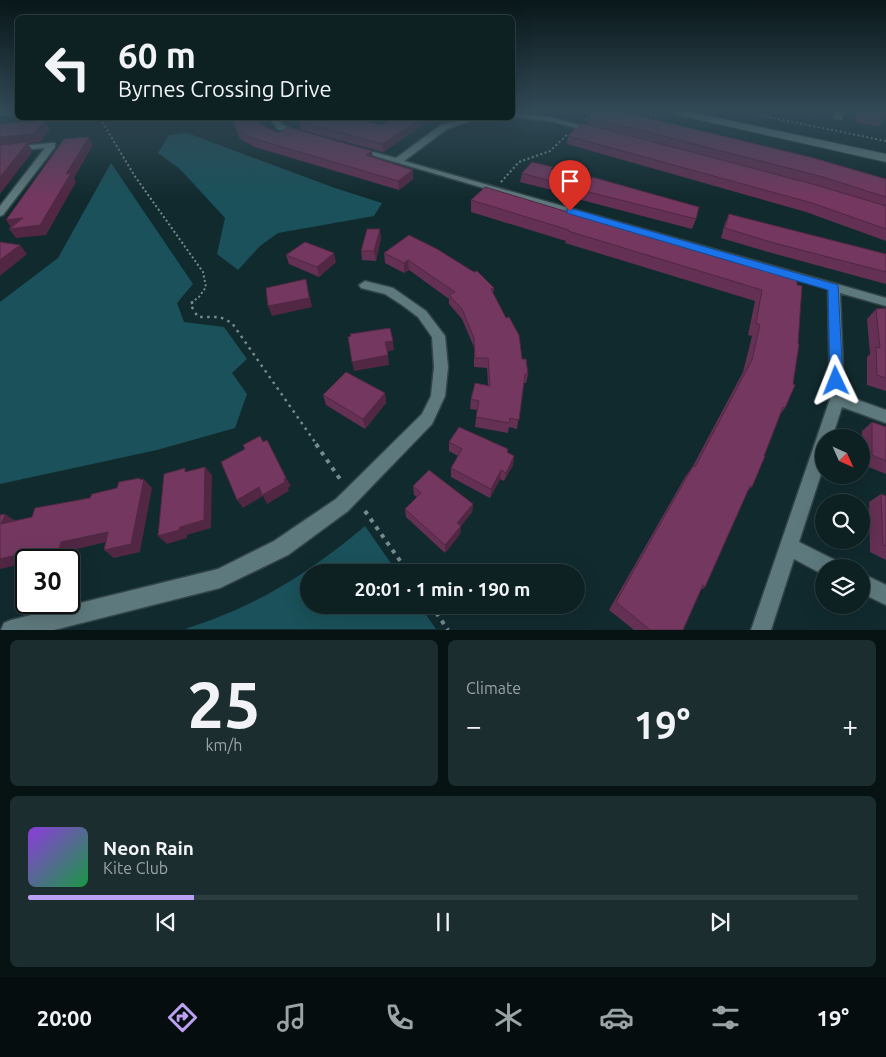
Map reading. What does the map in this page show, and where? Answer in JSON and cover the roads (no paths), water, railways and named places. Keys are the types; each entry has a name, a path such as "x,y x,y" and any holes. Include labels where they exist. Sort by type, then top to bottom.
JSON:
{"main road":[{"path":"802,139 886,158"},
{"path":"846,139 886,148"}],"street":[{"path":"398,161 427,139"},
{"path":"0,150 52,145 1,211"},
{"path":"344,146 886,302"},
{"path":"10,630 220,578 281,548 342,505 427,419 438,396 441,367 438,336 422,314 406,302 389,292 365,285"},
{"path":"827,429 837,399 834,288"},
{"path":"837,399 886,417"},
{"path":"761,630 815,466"},
{"path":"789,547 815,560"},
{"path":"870,587 886,595"}]}
